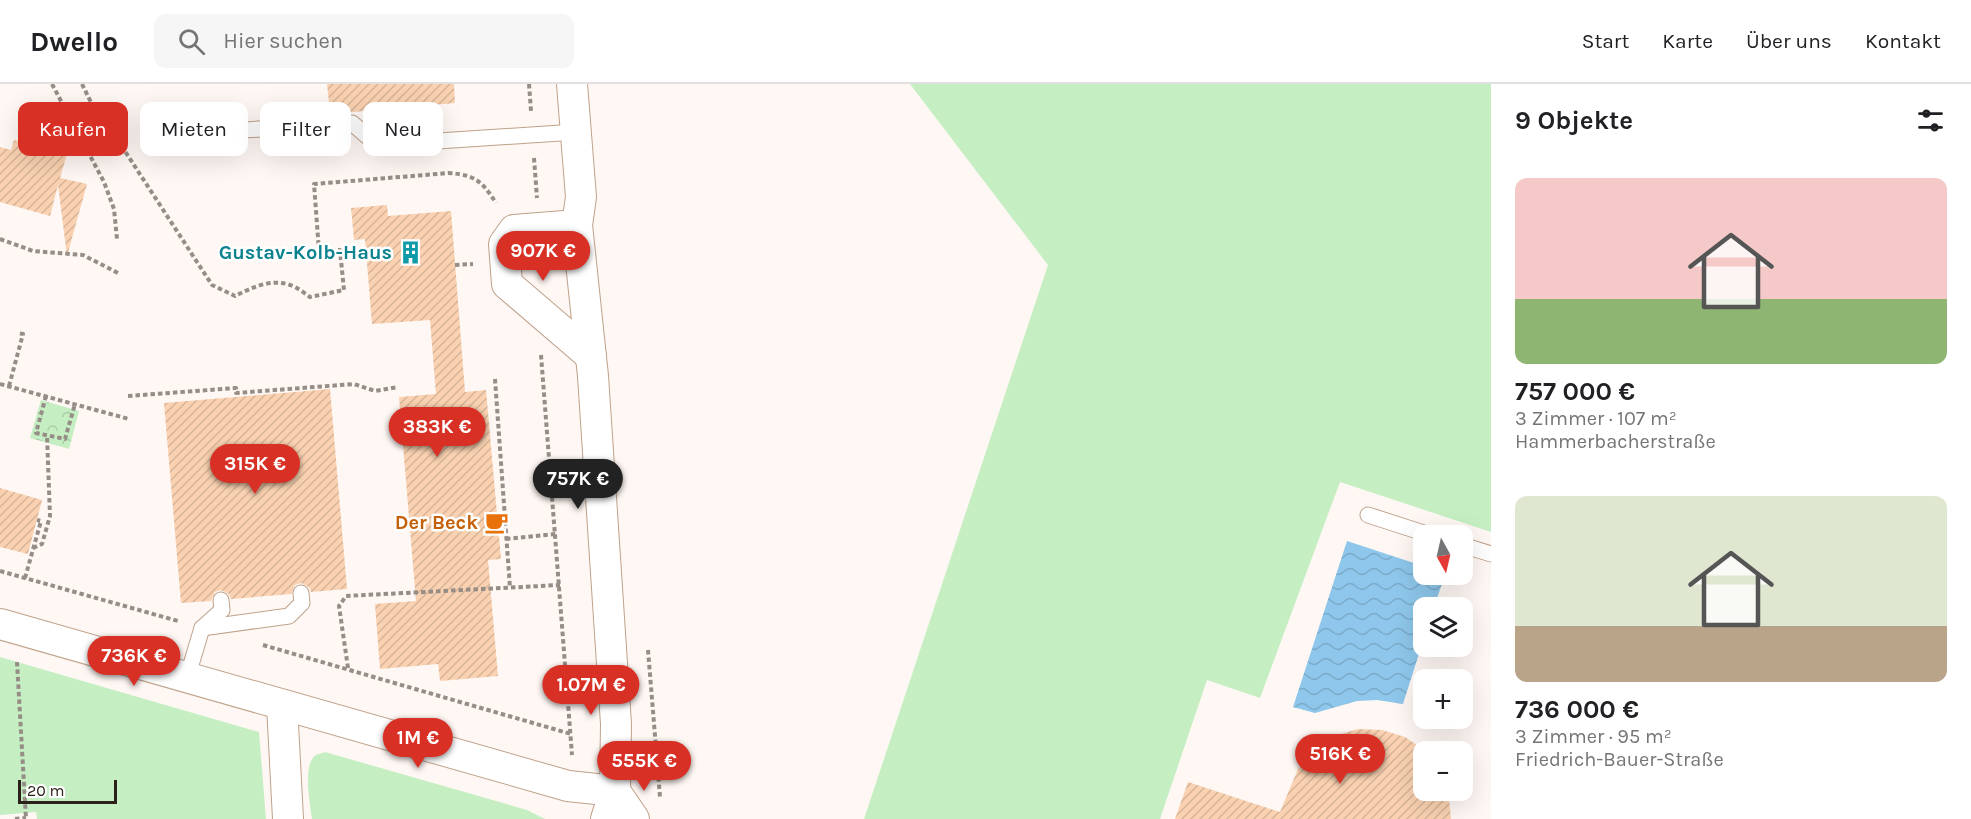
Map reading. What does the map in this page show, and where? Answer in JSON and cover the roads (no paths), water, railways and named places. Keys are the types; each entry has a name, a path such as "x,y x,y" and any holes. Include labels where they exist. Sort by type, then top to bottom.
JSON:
{"street":[{"path":"573,84 581,197 577,225 591,357 615,724 615,791 606,819"},
{"path":"577,225 514,230 504,244 507,284 591,357"},
{"path":"7,626 575,787 615,791"},
{"path":"282,705 288,819"},
{"path":"615,791 634,819"}],"lane":[{"path":"248,130 352,123 377,145 576,132"},
{"path":"1368,515 1413,530"},
{"path":"1473,548 1491,554"},
{"path":"202,628 289,616 302,603 301,593"},
{"path":"187,678 202,628 222,610 221,600"}],"water":[{"path":"1347,541 1413,563 1413,585 1442,585 1437,597 1413,597 1413,657 1418,657 1403,704 1377,700 1357,701 1315,713 1293,707"}],"place":[{"name":"Gustav-Kolb-Haus","path":"410,252"},
{"name":"Der Beck","path":"496,522"}]}
